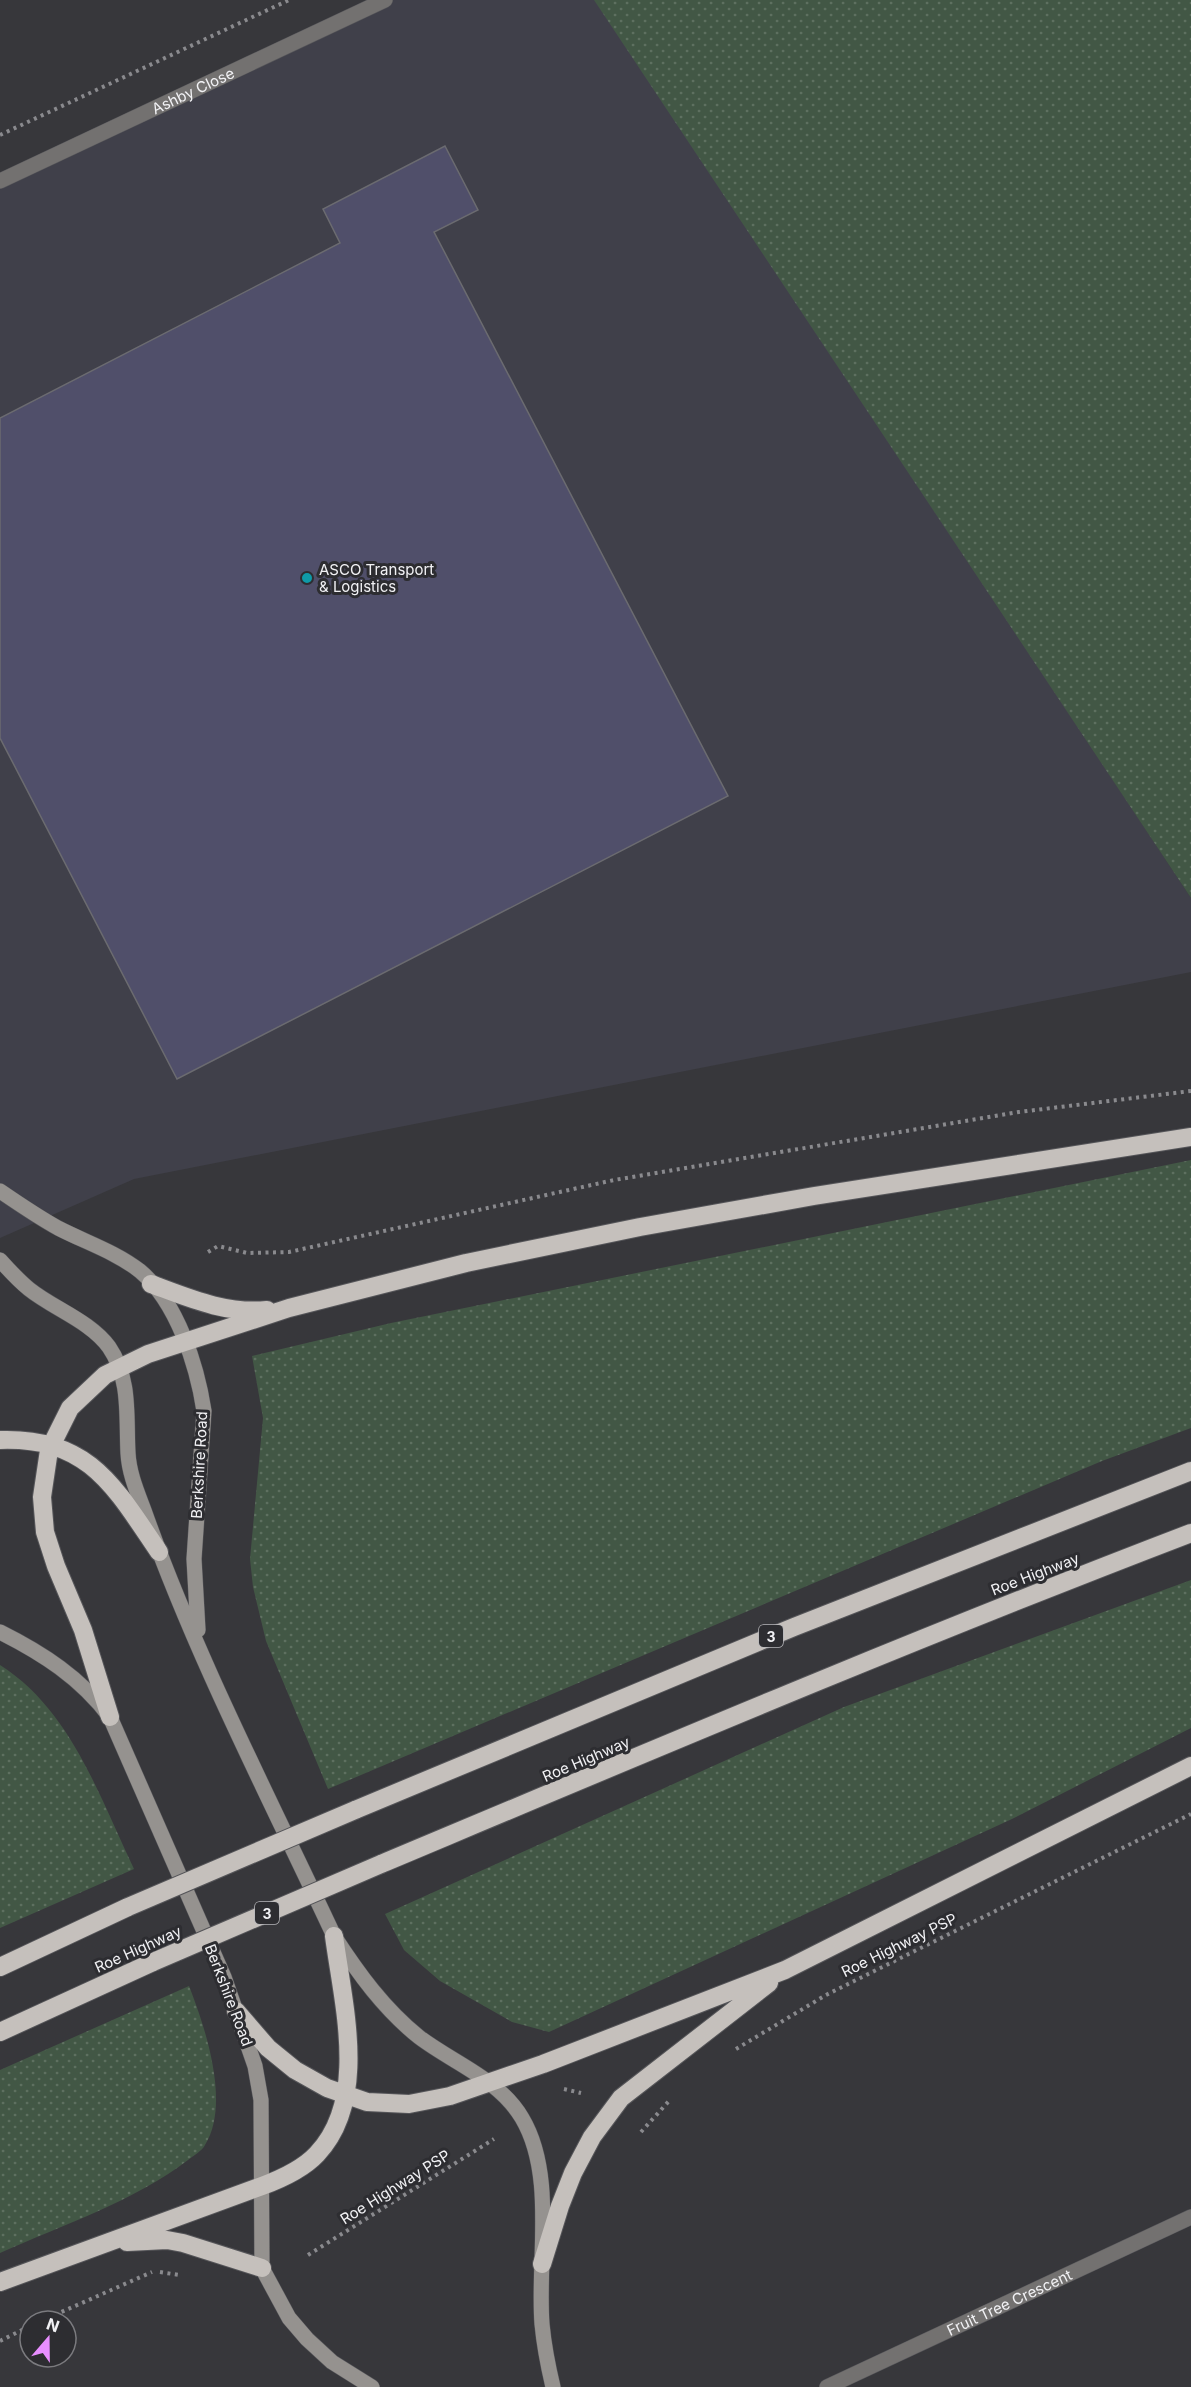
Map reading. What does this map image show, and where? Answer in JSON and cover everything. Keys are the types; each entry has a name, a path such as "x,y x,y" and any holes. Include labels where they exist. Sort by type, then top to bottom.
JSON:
{"highway":[{"path":"110,1717 83,1630 56,1566 45,1532 42,1497 49,1450 70,1408 105,1375 148,1354 289,1308 466,1263 640,1227 826,1194 1191,1137"},
{"path":"151,1284 211,1306 251,1311 289,1308"},
{"path":"0,1440 24,1440 52,1445 67,1450 87,1462 105,1476 119,1493 159,1551"},
{"name":"3","path":"0,1967 128,1907 794,1627 1191,1471"},
{"name":"Roe Highway","path":"0,2032 153,1962 381,1864 1024,1597 1191,1533"},
{"path":"236,2011 268,2048 295,2070 327,2088 367,2102 408,2104 450,2096 543,2064 785,1970 1191,1766"},
{"path":"0,2282 286,2176 317,2155 339,2123 350,2076 334,1936"},
{"path":"542,2264 573,2173 592,2137 621,2098 785,1970"},
{"path":"104,2243 167,2240 262,2268"}],"main road":[{"name":"Berkshire Road","path":"0,1191 58,1228 114,1255 140,1271 175,1318 187,1342 200,1387 204,1411 194,1559 196,1618 203,1656"},
{"name":"Berkshire Road","path":"0,1260 29,1289 99,1335 110,1348 120,1367 129,1418 130,1473 159,1551 203,1656 334,1936 357,1970 391,2012 419,2037 489,2082 522,2119 538,2158 542,2323 553,2387"},
{"name":"Berkshire Road","path":"0,1632 37,1652 73,1677 95,1696 110,1717 224,1977 255,2066 261,2100 262,2268 289,2318 307,2339 332,2361 372,2387"}],"street":[{"name":"Ashby Close","path":"0,181 385,0"},
{"name":"Fruit Tree Crescent","path":"827,2387 1191,2217"}],"path":[{"path":"0,135 288,0"},
{"path":"208,1252 219,1246 247,1253 289,1252 614,1179 1019,1112 1191,1091"},
{"name":"Roe Highway PSP","path":"733,2051 826,1995 1191,1814"},
{"path":"562,2089 581,2093"},
{"path":"641,2132 675,2096"},
{"name":"Roe Highway PSP","path":"308,2255 494,2139"},
{"path":"68,2309 153,2272 188,2277"},
{"path":"0,2341 18,2332"}],"shaded area":[{"path":"378,0 598,0 1191,898 1191,972 134,1179 0,1238 0,179"}],"green space":[{"path":"594,0 1191,0 1191,898"},
{"path":"1191,1160 1191,1428 1102,1461 328,1789 266,1641 253,1587 250,1559 263,1418 252,1356 391,1323"},
{"path":"1191,1580 1191,1728 1012,1819 549,2032 512,2022 440,1981 404,1950 385,1914 844,1707"},
{"path":"0,1665 25,1684 64,1730 95,1784 134,1869 0,1928"},
{"path":"189,1986 208,2043 216,2087 216,2108 212,2128 204,2147 146,2188 0,2253 0,2070"}],"building":[{"name":"ASCO Transport & Logistics","path":"445,146 478,210 434,232 728,796 177,1079 0,738 0,418 340,243 323,209"}],"place":[{"name":"ASCO Transport & Logistics","path":"307,578"}]}
